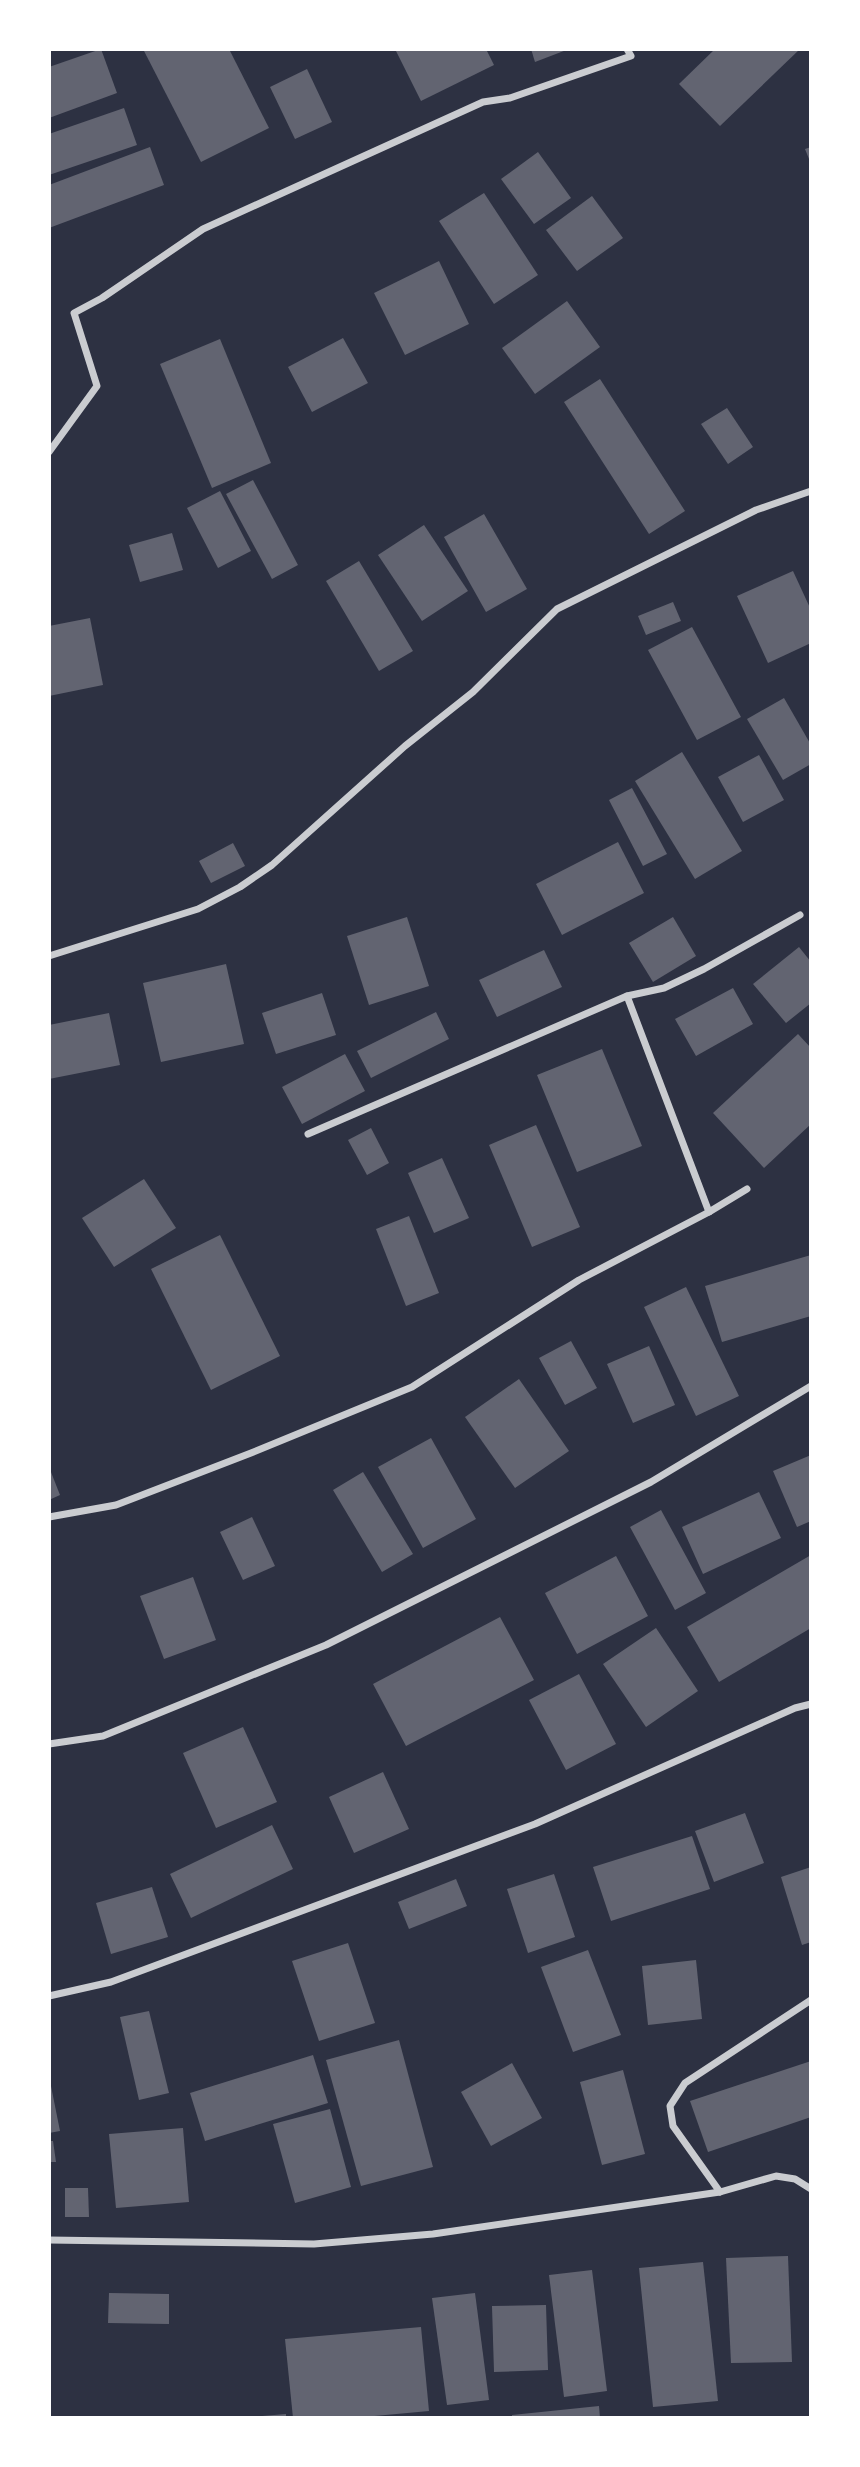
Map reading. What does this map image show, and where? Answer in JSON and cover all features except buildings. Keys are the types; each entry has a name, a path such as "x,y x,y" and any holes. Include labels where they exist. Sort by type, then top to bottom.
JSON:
{"street":[{"path":"49,452 97,386 74,313 102,298 203,229 482,102 510,98 631,56 627,49"},
{"path":"49,956 198,909 240,887 272,865 405,746 473,692 557,610 756,510 811,491"},
{"path":"308,1134 627,996 664,988 704,970 800,915"},
{"path":"627,996 709,1212"},
{"path":"49,1517 116,1505 412,1387 579,1280 709,1212 747,1189"},
{"path":"49,1744 103,1736 326,1646 651,1482 811,1386"},
{"path":"49,1996 111,1982 535,1824 811,1703"},
{"path":"720,2192 673,2126 670,2106 685,2083 811,2000"},
{"path":"49,2240 314,2244 433,2234 720,2192 776,2176 795,2179 811,2189"}]}
